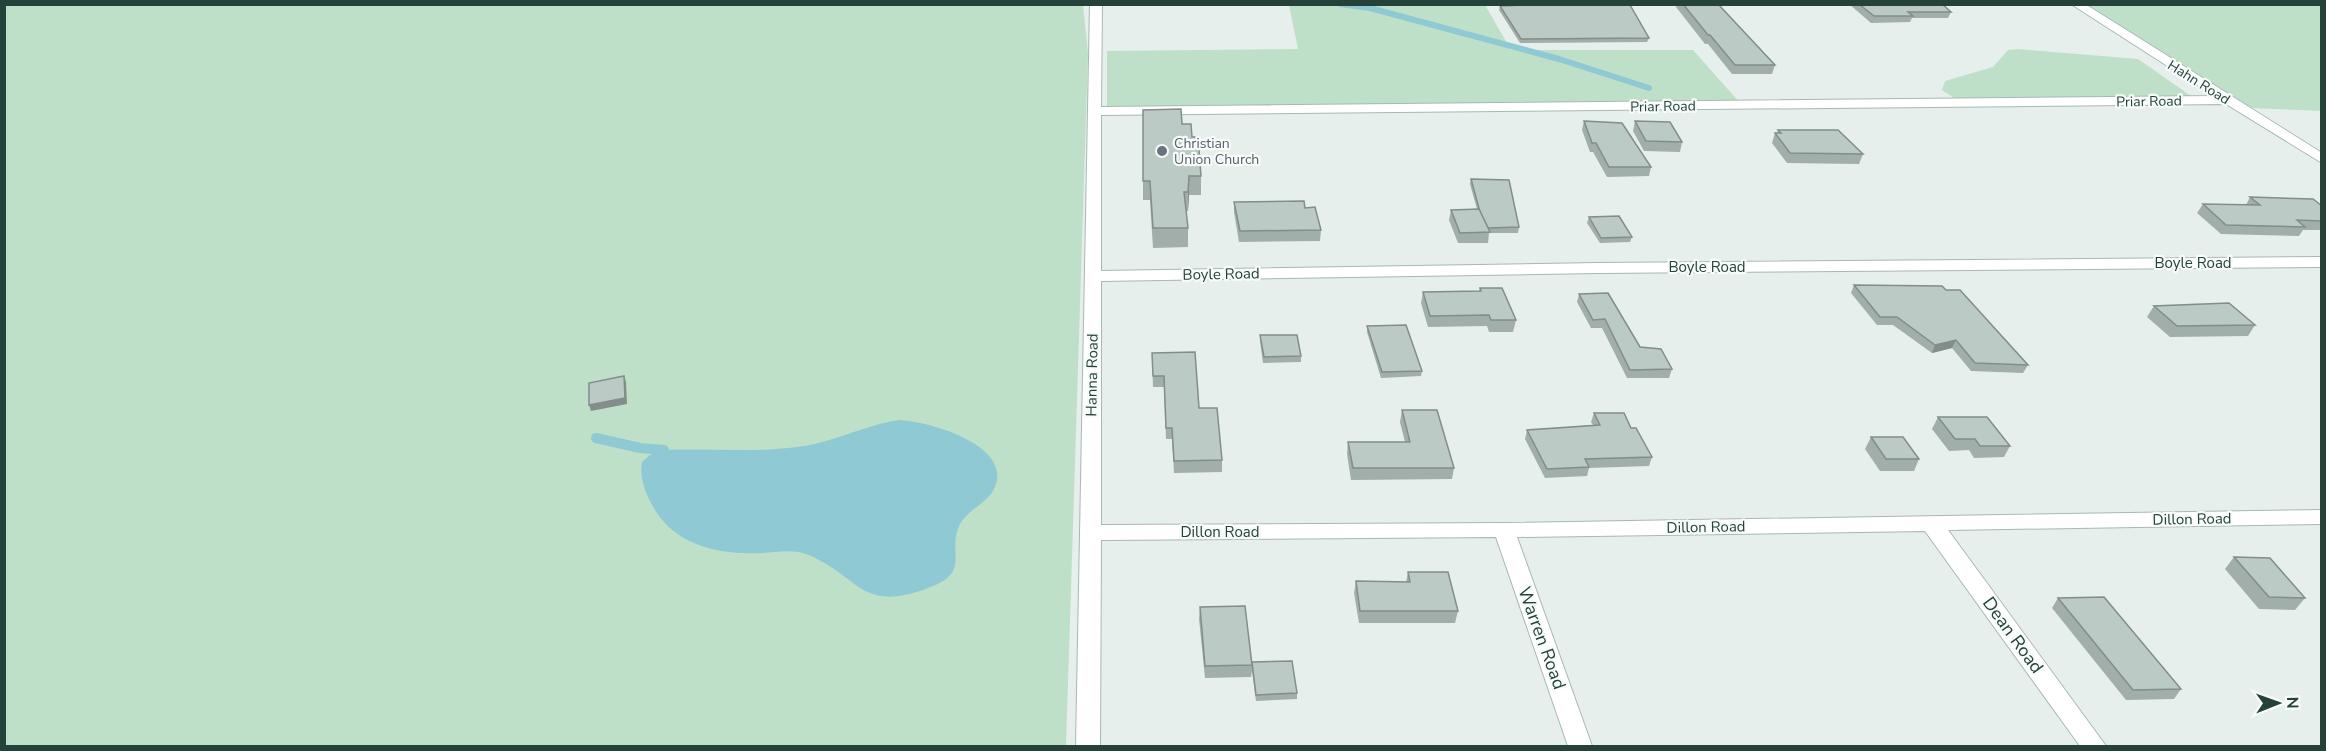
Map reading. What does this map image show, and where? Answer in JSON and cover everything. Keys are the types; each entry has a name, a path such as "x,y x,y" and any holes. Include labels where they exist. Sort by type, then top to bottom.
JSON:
{"street":[{"name":"Hanna Road","path":"1088,747 1097,111 1096,4"},
{"name":"Hahn Road","path":"2076,4 2322,159"},
{"name":"Priar Road","path":"1097,111 2229,100"},
{"name":"Boyle Road","path":"1094,276 1621,268 2322,262"},
{"name":"Dillon Road","path":"1090,533 1504,530 2322,517"},
{"name":"Dean Road","path":"1931,523 2094,747"},
{"name":"Warren Road","path":"1504,530 1581,747"}],"green space":[{"path":"4,5 1083,5 1088,53 1066,746 5,746"},
{"path":"1289,5 1485,5 1511,50 1693,50 1741,104 1107,107 1107,51 1298,49"},
{"path":"2074,5 2321,5 2321,111 2251,108"},
{"path":"2008,50 2138,59 2191,96 1957,100 1942,90 1945,81 1993,67"}],"water":[{"path":"899,420 929,425 966,439 982,449 993,461 997,475 993,491 962,520 959,526 955,545 956,562 950,576 928,588 905,595 887,597 873,594 861,589 824,563 801,552 729,552 698,545 672,530 661,519 649,500 643,484 642,462 650,455 664,450 764,450 797,447 823,442"}],"building":[{"path":"1683,4 1718,4 1775,65 1735,65"},
{"path":"1859,4 1942,4 1951,12 1908,12 1913,16 1874,16"},
{"path":"1630,5 1649,38 1521,39 1500,6"},
{"path":"1181,109 1182,124 1191,124 1192,137 1198,137 1201,176 1189,176 1188,192 1184,192 1188,228 1153,228 1150,181 1143,181 1143,110"},
{"path":"1584,121 1622,123 1651,167 1609,167 1596,143 1592,143"},
{"path":"1635,121 1670,122 1682,142 1646,141"},
{"path":"1778,130 1838,130 1863,154 1790,153 1775,133 1781,133"},
{"path":"1471,179 1509,180 1519,227 1488,228 1480,212"},
{"path":"2250,197 2313,199 2322,206 2322,221 2297,220 2305,227 2226,225 2203,204 2260,205"},
{"path":"1304,201 1305,208 1315,207 1321,230 1240,231 1234,202"},
{"path":"1479,209 1490,232 1460,233 1451,210"},
{"path":"1619,216 1632,237 1601,238 1589,217"},
{"path":"1854,285 1942,286 1946,290 1960,290 2028,365 1975,363 1956,340 1935,345 1897,317 1880,317"},
{"path":"1480,288 1502,288 1516,320 1491,320 1489,315 1430,316 1423,292 1481,291"},
{"path":"1608,293 1640,347 1661,349 1672,369 1630,370 1605,319 1593,320 1579,294"},
{"path":"2229,303 2255,325 2177,326 2154,306"},
{"path":"1406,325 1422,371 1382,372 1367,326"},
{"path":"1260,335 1297,335 1301,356 1264,357"},
{"path":"1195,352 1199,408 1217,408 1222,460 1174,461 1172,428 1166,428 1164,376 1153,376 1152,353"},
{"path":"624,376 625,398 589,405 589,383"},
{"path":"1402,410 1437,410 1454,468 1353,468 1348,442 1410,442"},
{"path":"1594,413 1624,413 1631,428 1636,428 1652,457 1585,459 1589,467 1547,469 1527,430 1600,425"},
{"path":"1938,417 1987,417 2010,446 1980,446 1975,439 1955,439"},
{"path":"1871,437 1903,437 1919,459 1886,459"},
{"path":"2234,557 2270,558 2305,598 2269,597"},
{"path":"1408,572 1448,572 1458,611 1360,611 1356,581 1410,582"},
{"path":"2104,597 2181,689 2133,690 2058,598"},
{"path":"1245,606 1252,665 1205,666 1200,607"},
{"path":"1292,661 1297,693 1256,695 1252,662"}],"waterway":[{"path":"1340,4 1370,8 1559,59 1649,88"},
{"path":"596,438 640,448 664,450"}],"place":[{"name":"Christian Union Church","path":"1162,151"}]}
